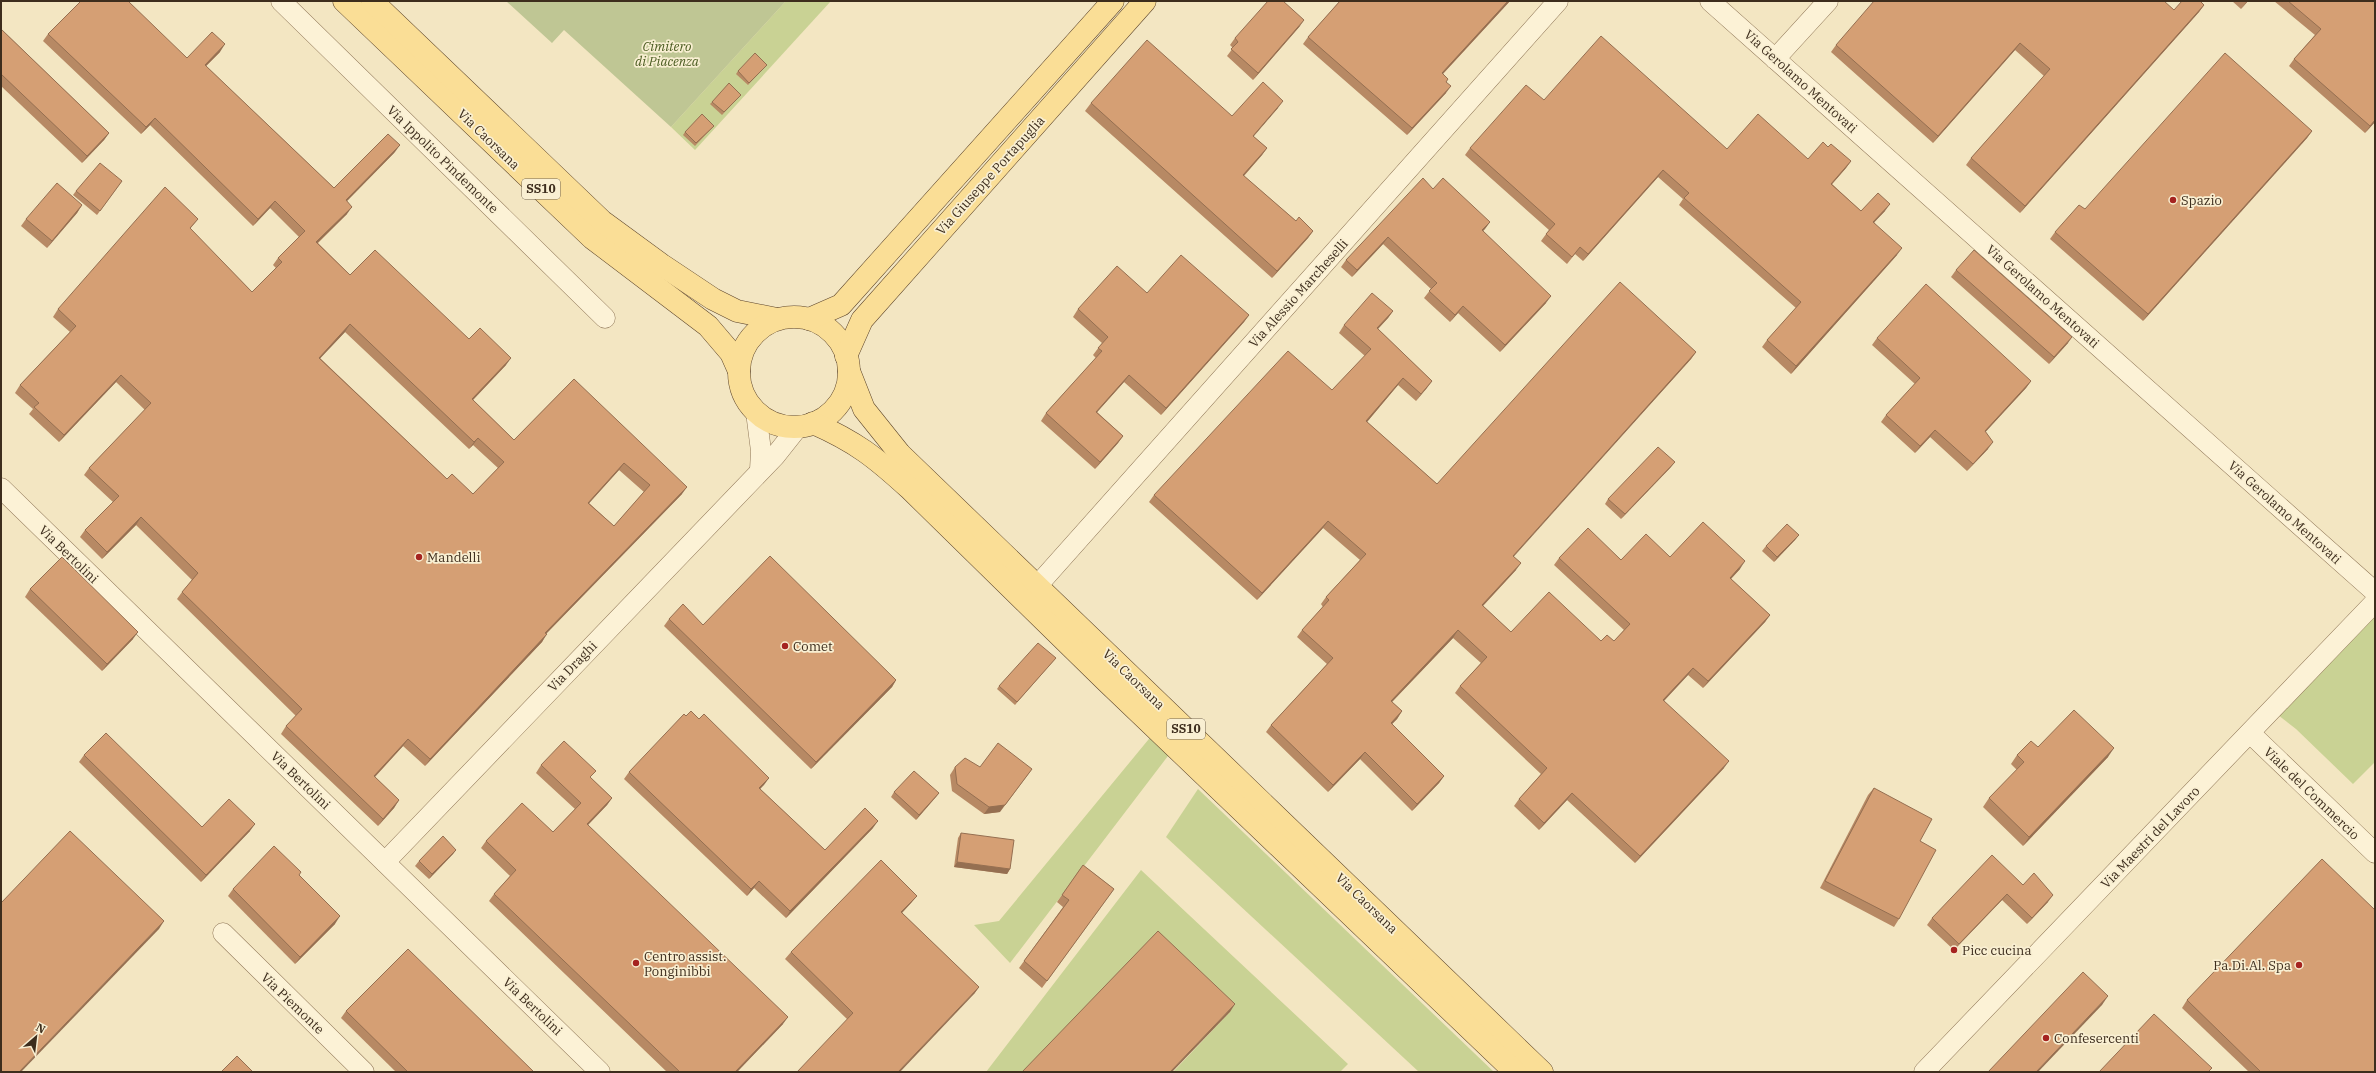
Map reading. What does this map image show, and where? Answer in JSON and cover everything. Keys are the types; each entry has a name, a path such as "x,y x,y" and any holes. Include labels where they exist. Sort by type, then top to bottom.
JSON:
{"main road":[{"name":"Via Caorsana","path":"344,1 592,238 708,326 732,353 739,371"},
{"name":"Via Caorsana","path":"372,1 602,221 662,265 713,299 737,311 777,319"},
{"name":"Via Giuseppe Portapuglia","path":"809,319 841,305 1113,1"},
{"name":"Via Giuseppe Portapuglia","path":"848,363 862,320 873,306 1145,1"},
{"name":"SS10","path":"805,425 783,426 768,421 756,412 747,400 741,386 739,371 742,354 750,339 762,327 777,319 793,317 809,319 825,327 838,339 848,363"},
{"name":"Via Caorsana","path":"848,363 864,409 900,454 1542,1072"},
{"path":"805,425 828,415 839,403 846,388 848,363"},
{"name":"Via Caorsana","path":"805,425 856,444 876,458 910,489 1113,688 1515,1072"}],"street":[{"name":"Via Ippolito Pindemonte","path":"281,1 605,318"},
{"name":"Via Alessio Marcheselli","path":"1037,586 1558,1"},
{"name":"Via Gerolamo Mentovati","path":"1710,1 2375,592"},
{"path":"1775,59 1828,1"},
{"path":"756,412 761,451 760,470"},
{"name":"Via Draghi","path":"385,862 760,470 776,456 805,425"},
{"name":"Via Bertolini","path":"1,488 600,1072"},
{"name":"Via Maestri del Lavoro","path":"1924,1072 2375,602"},
{"name":"Viale del Commercio","path":"2250,733 2375,853"},
{"name":"Via Piemonte","path":"222,933 364,1072"}],"green space":[{"name":"Cimitero di Piacenza","path":"506,1 786,1 671,127 564,30 552,43"},
{"path":"786,1 831,1 695,150 671,127"},
{"path":"2375,605 2375,762 2353,784 2296,729 2273,711"},
{"path":"1153,734 1171,752 1010,963 974,925 999,921"},
{"path":"1198,789 1494,1072 1419,1072 1166,837"},
{"path":"1141,870 1348,1064 1340,1072 1173,1072 1230,1012 1024,1072 986,1072"}],"building":[{"path":"81,1 128,1 187,58 212,32 225,44 205,65 334,188 388,134 400,145 346,200 352,207 316,242 350,275 375,250 469,339 480,328 511,358 472,399 514,440 574,379 687,487 545,633 547,634 430,759 408,739 374,776 399,800 383,819 286,726 302,709 182,592 198,573 141,517 107,552 85,530 119,496 89,468 151,403 121,375 64,435 34,407 39,403 20,385 76,326 58,309 165,187 198,219 190,228 252,292 282,262 278,258 305,231 275,201 258,219 155,118 146,127 48,34","holes":["350,324 474,442 478,438 504,462 473,494 452,474 447,479 319,358","624,463 650,485 614,526 588,503"]},
{"path":"1268,1 1283,1 1304,20 1258,73 1231,49 1238,42 1235,38"},
{"path":"1340,1 1508,1 1442,73 1448,79 1446,82 1451,86 1412,128 1308,37"},
{"path":"1874,1 2164,1 2174,10 2182,1 2200,1 2204,5 2025,206 1971,158 2050,69 2020,43 1938,136 1836,45"},
{"path":"2288,1 2375,1 2375,120 2370,126 2294,59 2321,29"},
{"path":"1,29 109,133 87,156 1,74"},
{"path":"1601,36 1727,149 1758,114 1808,159 1823,142 1828,147 1831,144 1851,161 1831,184 1861,211 1878,193 1890,204 1873,222 1902,248 1796,366 1767,340 1801,302 1684,198 1689,193 1663,170 1588,254 1580,247 1572,257 1546,234 1555,224 1470,148 1526,85 1544,100"},
{"path":"1147,40 1232,116 1263,82 1283,101 1253,136 1267,148 1243,175 1296,221 1299,217 1313,231 1277,271 1091,103"},
{"path":"755,53 767,65 749,83 738,71"},
{"path":"2225,53 2312,131 2148,314 2055,232 2079,205 2085,209"},
{"path":"729,83 741,95 724,112 712,102"},
{"path":"702,114 714,126 696,143 685,132"},
{"path":"100,163 122,181 100,211 76,191"},
{"path":"1423,178 1433,189 1443,178 1490,222 1482,230 1551,296 1505,345 1463,306 1455,315 1429,291 1437,283 1388,237 1357,270 1346,260"},
{"path":"57,183 82,205 52,241 26,219"},
{"path":"1974,250 2072,337 2054,357 1956,270"},
{"path":"1181,255 1249,315 1166,408 1129,375 1096,412 1123,436 1100,462 1046,413 1102,351 1098,348 1108,337 1078,309 1117,266 1147,293"},
{"path":"1620,282 1696,352 1513,556 1521,563 1482,605 1511,632 1549,592 1601,641 1607,635 1614,641 1630,624 1559,558 1588,528 1621,560 1646,534 1670,557 1703,522 1745,561 1730,578 1770,615 1708,681 1693,668 1663,700 1729,761 1640,856 1572,793 1544,823 1519,799 1547,768 1460,686 1487,657 1458,630 1391,701 1402,711 1391,723 1444,776 1417,804 1365,752 1333,785 1271,725 1333,658 1302,630 1329,600 1326,597 1366,554 1328,521 1262,593 1154,495 1288,351 1332,390 1371,349 1344,325 1372,293 1393,311 1377,328 1432,381 1421,394 1403,378 1366,421 1437,484"},
{"path":"1926,284 2031,381 1985,431 1993,442 1973,464 1935,430 1920,446 1886,415 1920,378 1877,338"},
{"path":"1658,447 1675,462 1625,514 1608,499"},
{"path":"1787,524 1799,535 1777,557 1766,546"},
{"path":"770,556 896,680 816,762 669,619 683,604 703,625"},
{"path":"62,557 138,632 107,664 30,589"},
{"path":"1038,643 1056,658 1017,702 999,686"},
{"path":"2074,710 2114,748 2029,837 1989,798 2024,762 2017,755 2031,741 2038,747"},
{"path":"691,711 699,719 704,714 769,778 759,788 825,850 865,808 878,821 790,911 759,881 751,889 629,772 684,714 686,716"},
{"path":"106,733 202,827 229,799 255,824 206,875 84,755"},
{"name":"Centro assist. Ponginibbi","path":"564,741 596,771 590,777 612,798 587,824 788,1017 735,1072 680,1072 494,894 516,870 486,841 522,803 553,832 581,803 541,765"},
{"path":"998,743 1032,769 1005,805 989,807 957,784 955,767 965,758 980,767"},
{"path":"914,771 939,793 919,815 894,792"},
{"path":"1874,788 1932,819 1920,841 1936,850 1899,919 1825,881"},
{"path":"70,831 164,921 19,1072 1,1072 1,903"},
{"path":"961,833 1014,840 1010,869 957,862"},
{"path":"443,836 456,850 432,874 419,861"},
{"path":"274,846 301,872 299,875 340,916 300,957 233,889"},
{"path":"1992,855 2023,885 2034,873 2053,895 2032,918 2007,894 1959,944 1932,918"},
{"name":"Pa.Di.Al. Spa","path":"2322,859 2375,910 2375,1072 2261,1072 2187,1000"},
{"path":"881,860 917,896 901,912 979,987 898,1072 797,1072 853,1013 791,952"},
{"path":"1083,865 1114,889 1047,981 1024,961 1069,900 1062,895"},
{"path":"1158,931 1235,1004 1170,1072 1022,1072"},
{"path":"408,949 534,1072 408,1072 346,1011"},
{"name":"Confesercenti","path":"2083,972 2108,996 2036,1072 1988,1072"},
{"path":"2154,1014 2212,1068 2208,1072 2099,1072"},
{"path":"237,1056 253,1072 221,1072"}],"place":[{"name":"Spazio","path":"2173,200"},
{"name":"Mandelli","path":"419,557"},
{"name":"Comet","path":"785,646"},
{"name":"Picc cucina","path":"1954,950"},
{"name":"Centro assist. Ponginibbi","path":"636,963"},
{"name":"Pa.Di.Al. Spa","path":"2299,965"},
{"name":"Confesercenti","path":"2046,1038"}]}
